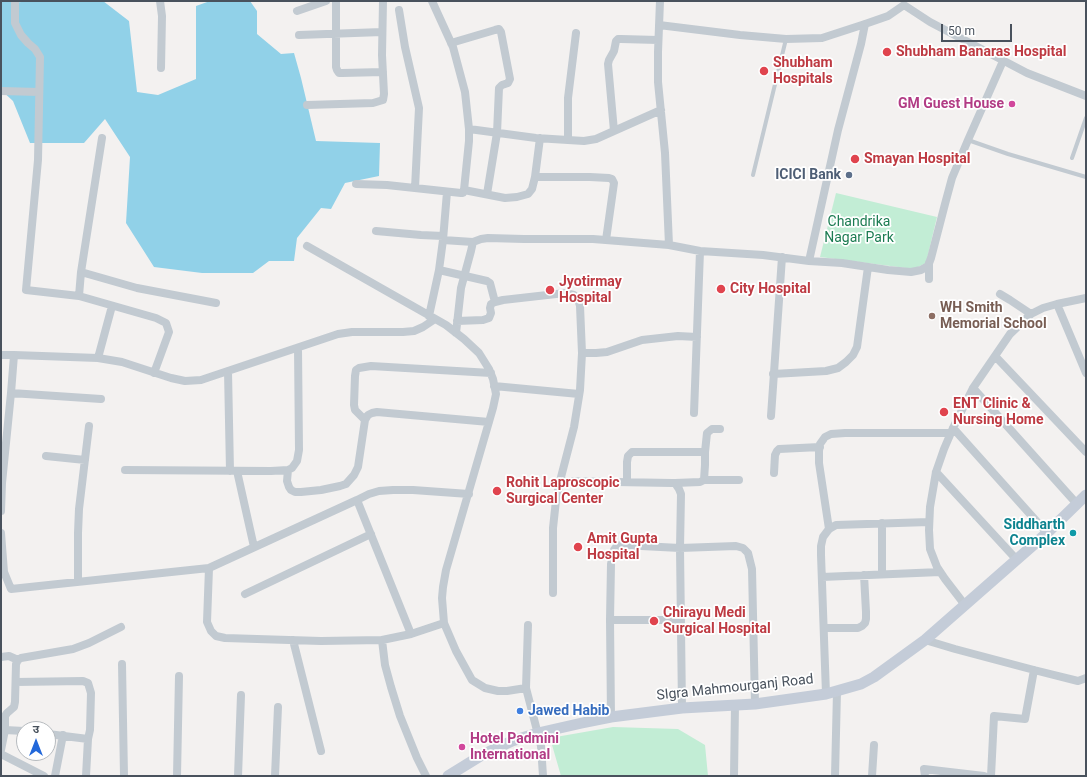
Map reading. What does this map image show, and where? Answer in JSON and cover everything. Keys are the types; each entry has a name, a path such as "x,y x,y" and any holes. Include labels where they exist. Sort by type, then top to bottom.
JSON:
{"street":[{"path":"15,1 16,23 21,35 28,44 36,49 40,57 38,160 26,290 79,296 156,318 166,323 169,332 154,373"},
{"path":"160,1 162,16 160,68"},
{"path":"297,11 326,1"},
{"path":"336,1 336,67 339,73 383,72"},
{"path":"307,105 374,103 381,102 383,100 383,1"},
{"path":"356,184 387,185 463,193 469,141 468,109 462,80 451,43 432,1"},
{"path":"660,1 658,82 666,180 669,245"},
{"path":"659,25 786,39 822,38 888,16 903,3 930,22 1003,61 1027,73 1086,96"},
{"path":"399,10 419,108 415,188"},
{"path":"809,262 838,130 865,24"},
{"path":"451,43 495,30 500,30 511,77 510,81 499,88 496,133 487,194"},
{"path":"299,35 382,32"},
{"path":"568,140 569,81 576,33"},
{"path":"614,131 608,60 614,51 616,41 618,39 658,40"},
{"path":"929,279 930,263 944,204 952,178 1003,61"},
{"path":"1,91 39,92"},
{"path":"469,129 540,138 584,141 596,139 661,110"},
{"path":"79,296 80,272 102,138"},
{"path":"464,190 505,198 524,196 531,192 535,177 540,138"},
{"path":"535,177 596,177 612,179 614,183 606,240"},
{"path":"1,354 98,358 122,362 154,373 185,381 201,380 338,334 352,332 414,331 423,327 432,317 443,238 447,192"},
{"path":"376,230 473,242 488,238 606,240 669,245 700,251 782,257 809,262 842,263 911,272 921,270 930,263"},
{"path":"456,333 464,276 473,242"},
{"path":"307,246 446,325 479,353 489,369 496,394 469,494 446,570 442,598 444,623 456,651 472,680 485,688 498,690 507,691 526,688"},
{"path":"694,413 700,251"},
{"path":"771,416 782,257"},
{"path":"773,374 826,371 838,368 846,362 857,347 868,267"},
{"path":"438,270 490,282 495,302"},
{"path":"80,272 137,288 216,303"},
{"path":"458,321 483,320 489,318 491,313 491,304 495,302 565,293 574,294 578,299 580,306 582,353 579,394 574,427 556,500 553,528 553,593"},
{"path":"1000,294 1031,314"},
{"path":"965,605 944,579 930,549 930,507 936,472 952,431 973,388 1010,334 1031,314 1043,308 1086,298"},
{"path":"1057,304 1086,374"},
{"path":"98,358 112,306"},
{"path":"582,353 607,352 642,340 678,336 697,336"},
{"path":"125,470 271,471 288,470 292,468 297,460 299,450 298,348"},
{"path":"1,511 1,483 12,393 14,354"},
{"path":"995,356 1086,452"},
{"path":"365,420 355,410 354,405 355,376 356,370 359,368 372,366 491,374"},
{"path":"228,371 234,471 254,547"},
{"path":"494,386 579,394"},
{"path":"973,388 1076,504"},
{"path":"12,393 100,399"},
{"path":"288,470 289,487 295,492 321,490 346,484 358,467 365,420 368,415 372,413 378,412 489,422"},
{"path":"78,582 79,509 89,426"},
{"path":"704,480 705,452 708,433 712,429 720,429"},
{"path":"828,529 819,463 820,444 825,437 830,434 838,433 952,431 1047,533"},
{"path":"774,472 775,454 779,449 820,447"},
{"path":"627,482 627,462 628,456 632,452 705,452"},
{"path":"46,456 85,460"},
{"path":"936,472 1017,560"},
{"path":"560,481 676,483 700,482 704,480 739,480"},
{"path":"676,483 681,494 680,548 682,708"},
{"path":"1,533 4,572 12,589 209,568 369,494 379,491 413,490 469,494"},
{"name":"SIgra Mahmourganj Road","path":"448,776 482,756 512,741 538,733 611,717 682,708 755,704 826,694 861,684 874,677 925,640 1047,533 1086,495"},
{"path":"357,500 411,634"},
{"path":"826,694 822,577 823,537 828,529 836,525 929,522"},
{"path":"882,523 882,574"},
{"path":"245,594 371,534"},
{"path":"611,717 611,564 614,550 617,546 622,545 680,548 736,546 743,548 748,553 752,569 755,704"},
{"path":"209,568 207,622 216,636 225,638 321,641 382,640 411,634 444,623"},
{"path":"822,577 940,572"},
{"path":"824,628 858,628 865,623 866,612 864,575"},
{"path":"610,620 681,620"},
{"path":"528,625 526,688 542,752 543,776"},
{"path":"1,750 5,730 5,716 14,707 15,702 16,664 18,660 21,658 73,649 89,643 121,627"},
{"path":"294,640 322,751"},
{"path":"382,640 385,665 400,716 426,776"},
{"path":"925,640 955,650 1078,681 1086,678"},
{"path":"1,657 9,656 18,660"},
{"path":"122,664 124,776"},
{"path":"991,776 994,716 1025,719 1034,670"},
{"path":"177,776 179,676"},
{"path":"16,682 83,681 88,683 91,693 90,730 88,739 86,776"},
{"path":"835,776 837,691"},
{"path":"238,776 241,695"},
{"path":"734,776 735,705"},
{"path":"275,776 278,707"},
{"path":"5,730 16,731"},
{"path":"56,735 88,739"},
{"path":"55,776 63,735"},
{"path":"872,776 874,745"},
{"path":"1,754 44,776"},
{"path":"925,776 924,769 984,776"}],"lane":[{"path":"753,175 786,39"},
{"path":"1072,158 1086,118"},
{"path":"968,140 1008,154 1086,177"}],"green space":[{"name":"Chandrika Nagar Park","path":"836,193 937,217 926,263 914,269 820,257"},
{"path":"613,727 678,729 705,745 708,776 561,776 550,738"}],"water":[{"path":"1,1 11,1 12,3 31,1 103,1 129,21 137,92 158,95 196,79 196,6 210,1 250,1 257,11 257,34 281,54 294,53 316,141 380,143 379,176 345,183 331,209 321,208 297,238 294,261 269,261 253,273 202,273 154,267 126,223 130,157 105,119 84,143 30,143 13,101 1,90"}],"place":[{"name":"Shubham Banaras Hospital","path":"887,52"},
{"name":"Shubham Hospitals","path":"764,71"},
{"name":"GM Guest House","path":"1012,104"},
{"name":"Smayan Hospital","path":"855,159"},
{"name":"ICICI Bank","path":"849,175"},
{"name":"City Hospital","path":"721,289"},
{"name":"Jyotirmay Hospital","path":"550,290"},
{"name":"WH Smith Memorial School","path":"932,316"},
{"name":"ENT Clinic & Nursing Home","path":"944,412"},
{"name":"Rohit Laproscopic Surgical Center","path":"497,491"},
{"name":"Siddharth Complex","path":"1073,533"},
{"name":"Amit Gupta Hospital","path":"578,547"},
{"name":"Chirayu Medi Surgical Hospital","path":"654,621"},
{"name":"Jawed Habib","path":"520,711"},
{"name":"Hotel Padmini International","path":"462,747"}]}
